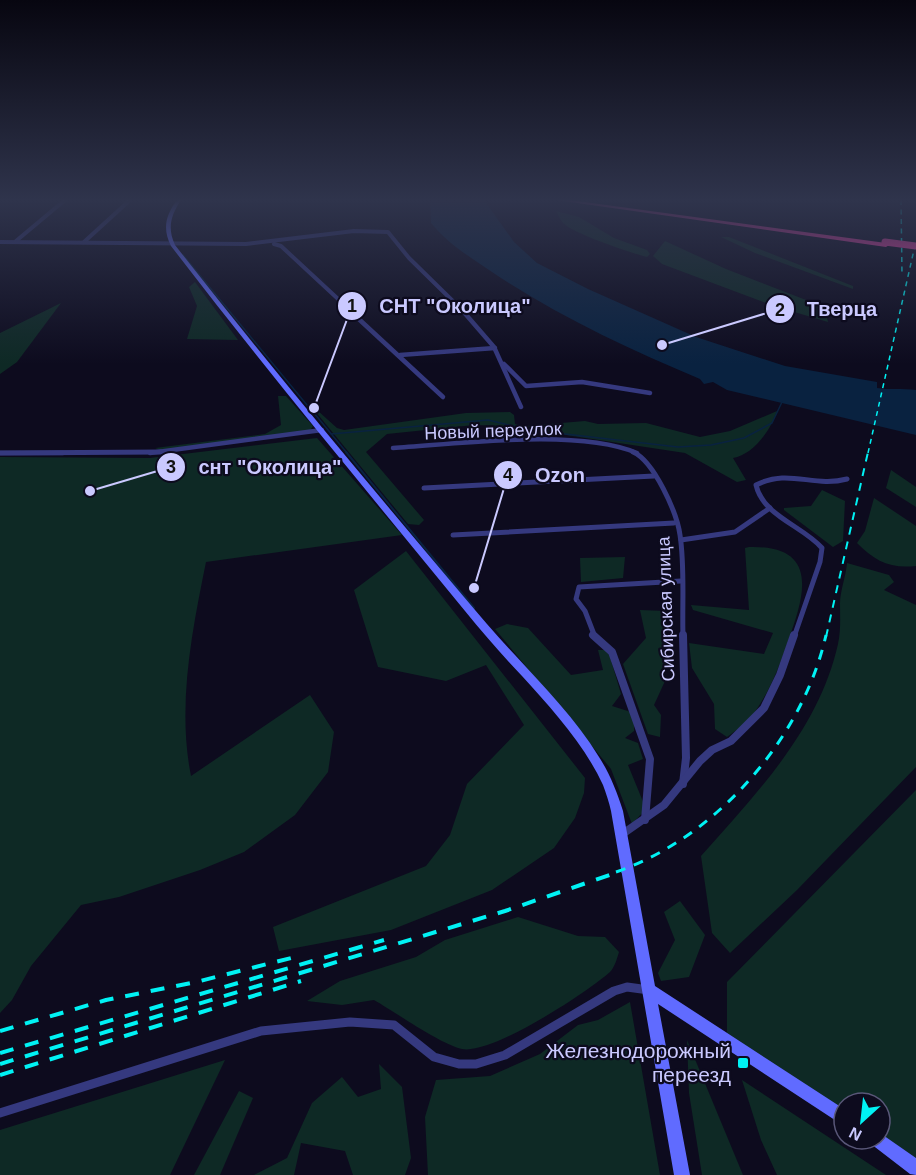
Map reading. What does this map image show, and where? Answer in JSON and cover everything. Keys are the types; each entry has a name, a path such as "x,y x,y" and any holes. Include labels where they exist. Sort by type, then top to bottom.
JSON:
{"main road":[{"path":"181,255 484,627 587,747 610,786 621,835 682,1175"},
{"path":"649,990 832,1110"},
{"path":"892,1151 916,1168"}],"street":[{"path":"290,255 443,397"},
{"path":"407,255 481,329 495,348 521,407"},
{"path":"400,355 495,348"},
{"path":"502,363 510,368 519,382 526,386 582,382 650,393"},
{"path":"0,453 146,454 322,430"},
{"name":"Новый переулок","path":"393,448 552,440 629,449"},
{"name":"Сибирская улица","path":"629,449 638,454 665,490 674,524 680,533 686,758 683,784"},
{"path":"621,835 645,820 683,784 700,761 712,750 731,741 764,708 780,675 820,562 822,548 815,537 770,508 756,490 756,484 785,473 820,483 836,484 847,479"},
{"path":"424,488 654,476"},
{"path":"681,540 735,532 770,508"},
{"path":"453,534 674,524"},
{"path":"645,820 650,759 643,736 612,652 592,634 585,611 576,599 579,587 681,581"},
{"path":"0,1113 185,1053 273,1030 350,1022 394,1025 434,1057 459,1064 476,1064 505,1054 614,991 627,987 649,990"}],"green space":[{"path":"695,255 819,305 825,310 828,322 774,306 662,264 653,256"},
{"path":"760,255 774,255 853,286 853,289"},
{"path":"195,282 238,340 187,339 197,306 189,287"},
{"path":"61,303 17,362 0,374 0,333"},
{"path":"278,396 286,396 313,426 309,432 161,450 155,448 265,434 281,425"},
{"path":"317,410 337,428 344,430 466,413 510,412 514,415 515,424 525,426 585,421 598,424 646,423 700,437 730,431 777,411 770,426 754,447 733,458 746,480 737,482 685,453 506,426 474,425 387,434 366,452 424,520 419,525 408,524 315,411"},
{"path":"317,438 402,535 206,562 191,642 185,723 191,776 310,695 334,732 328,772 295,815 244,852 200,870 119,897 81,905 31,966 12,1000 0,1013 0,457 150,458"},
{"path":"891,470 916,487 916,507 886,488"},
{"path":"822,490 845,501 843,541 833,547 784,510 784,508 811,506"},
{"path":"874,498 916,526 916,566 898,566 883,562 870,555 857,543 865,531"},
{"path":"745,548 772,549 787,554 797,564 802,576 802,591 794,624 768,689 750,719 727,737 715,729 714,704 692,668 689,643 764,654 773,633 693,610 691,605 749,610"},
{"path":"406,551 585,778 584,793 575,818 554,848 492,890 391,930 279,951 273,927 426,866 450,835 467,784 524,725 486,665 446,681 378,667 354,590"},
{"path":"625,557 623,578 581,582 580,558"},
{"path":"847,563 889,575 894,582 884,590 916,605 916,767 797,890 730,953 712,933 701,856 764,784 801,732 816,704 829,675 838,644 840,599"},
{"path":"640,610 666,611 665,681 654,705 661,715 660,737 648,734 623,664 646,638"},
{"path":"507,624 528,628 571,675 603,670 598,650 608,650 621,694 612,706 634,713 634,731 625,738 638,743 643,759 628,765 646,809 632,824 611,769 495,629"},
{"path":"916,790 916,1158 892,1142 892,1091 832,1091 832,1102 727,1033 727,982"},
{"path":"680,901 705,935 689,977 661,981 658,973 675,940 664,912"},
{"path":"518,917 578,936 605,937 619,952 613,968 598,982 538,1021 516,1033 476,1048 462,1049 442,1041 374,1000 342,1005 307,1001 340,981 416,957 445,940"},
{"path":"630,1002 660,1175 428,1175 425,1117 436,1080 490,1076 540,1054 578,1025 598,1020"},
{"path":"687,1040 743,1175 702,1175 689,1093"},
{"path":"225,1060 170,1175 0,1175 0,1130"},
{"path":"379,1064 402,1087 411,1158 405,1175 353,1175 345,1151 301,1143 294,1175 254,1175 287,1158 312,1103 342,1077 358,1097 381,1089"},
{"path":"742,1080 832,1139 832,1151 850,1151 886,1175 777,1175 761,1140"},
{"path":"239,1091 253,1098 220,1175 194,1175"}],"water":[{"path":"468,255 528,255 537,263 588,289 696,337 785,366 877,382 877,388 916,390 916,435 727,390 713,382 704,384 700,379 620,343 542,303"}],"waterway":[{"path":"183,255 307,405"},
{"path":"331,434 488,420 530,430 678,447 711,445 744,438 772,423 782,402"},
{"path":"314,413 331,434"},
{"path":"331,434 347,453"},
{"path":"346,452 474,608"}],"railway":[{"path":"902,255 902,275"},
{"path":"868,453 913,255"},
{"path":"826,637 868,452"},
{"path":"616,872 653,856 688,835 720,809 750,779 776,746 798,711 814,673 826,635"},
{"path":"0,1064 505,911 621,871"},
{"path":"0,1053 384,940"},
{"path":"0,1031 106,1000 196,982 299,956"},
{"path":"0,1075 301,981"}],"place":[{"name":"Тверца","path":"662,345"},
{"name":"СНТ \"Околица\"","path":"314,408"},
{"name":"снт \"Околица\"","path":"90,491"},
{"name":"Ozon","path":"474,588"},
{"name":"Железнодорожный переезд","path":"743,1063"}]}
